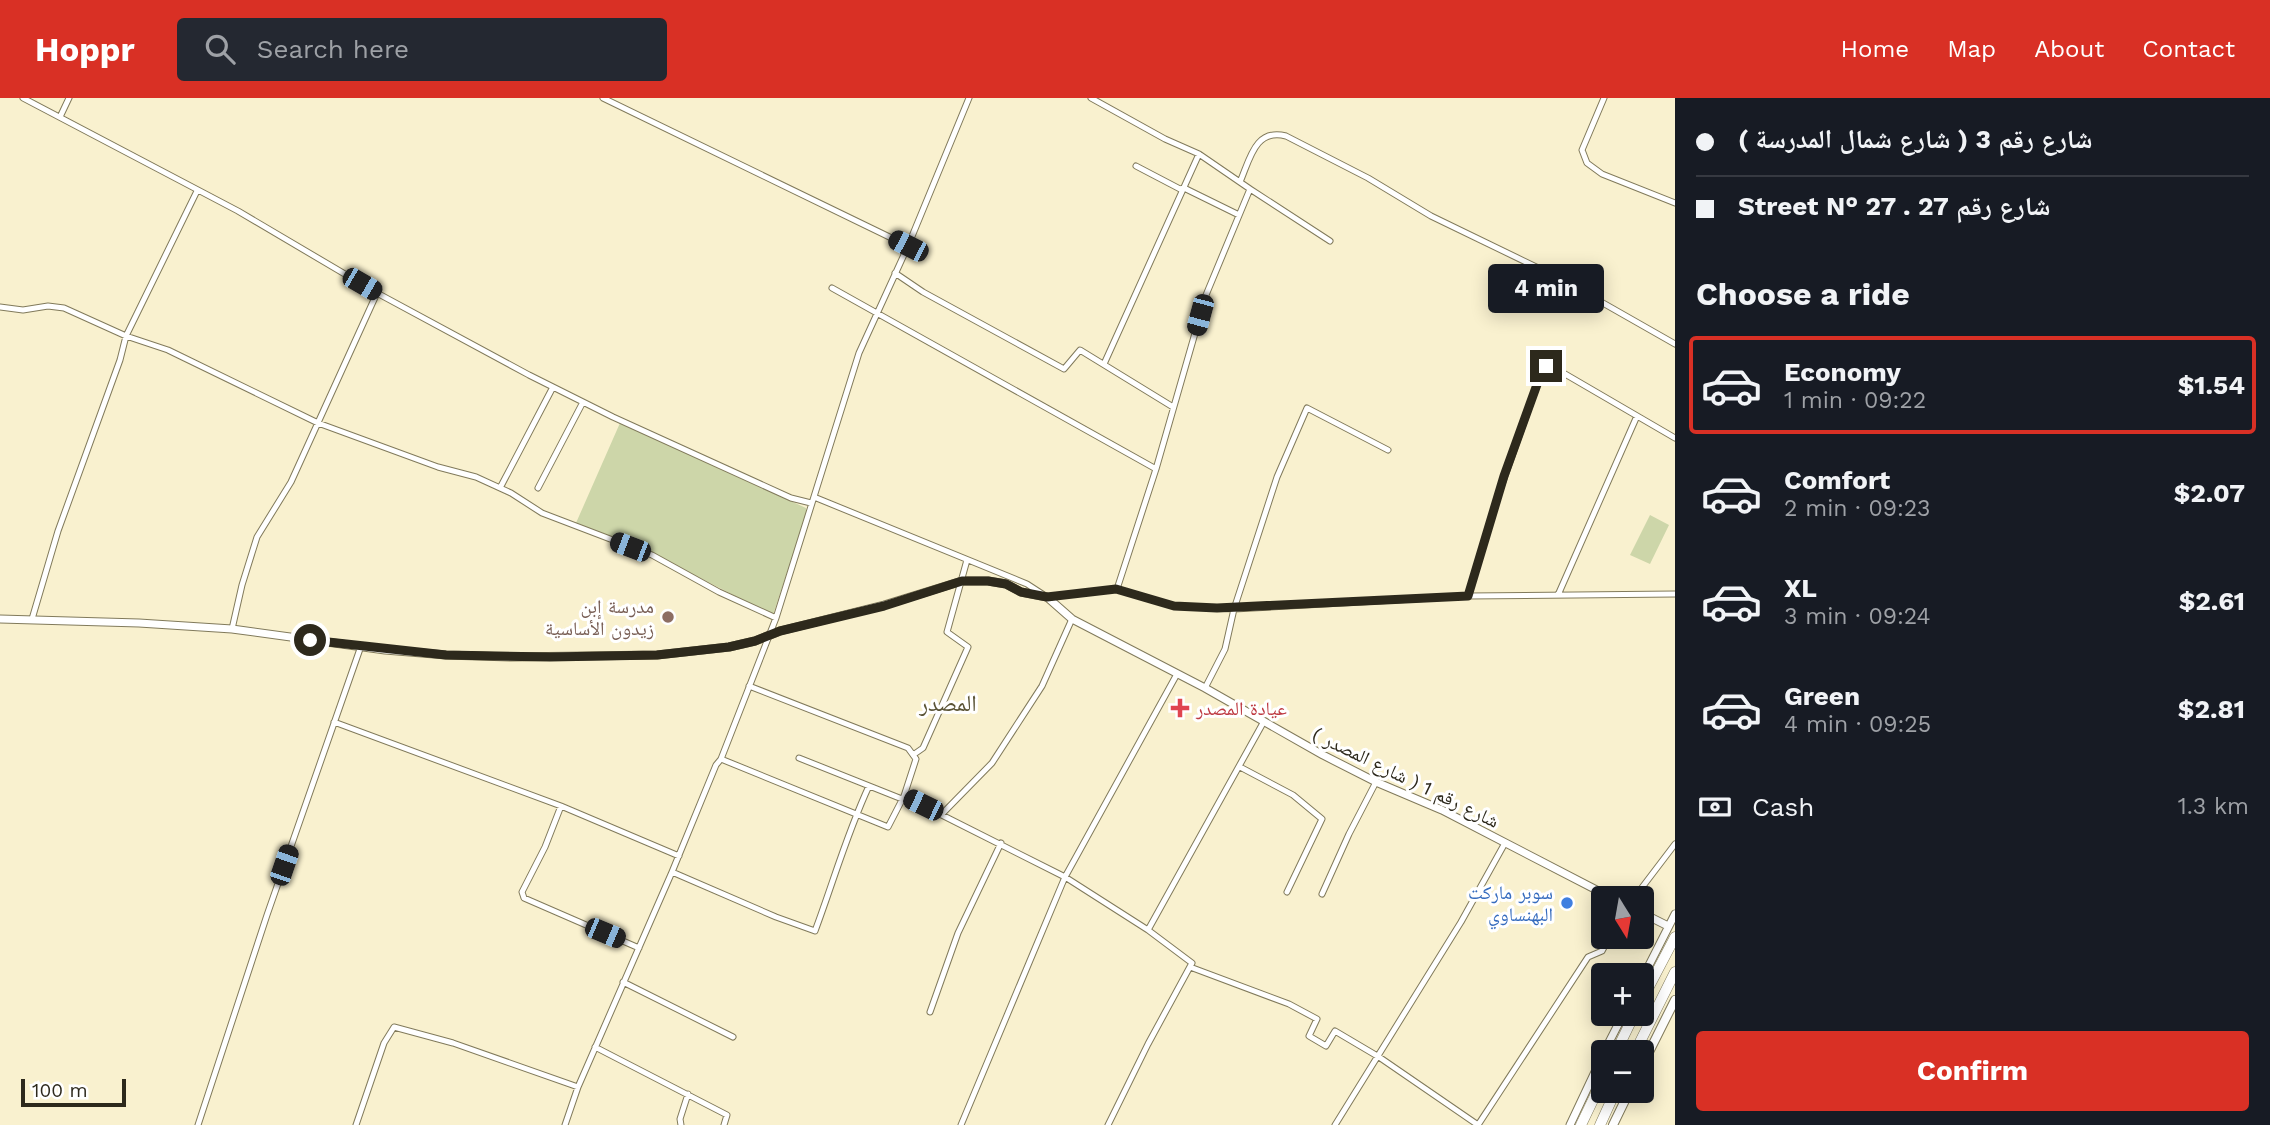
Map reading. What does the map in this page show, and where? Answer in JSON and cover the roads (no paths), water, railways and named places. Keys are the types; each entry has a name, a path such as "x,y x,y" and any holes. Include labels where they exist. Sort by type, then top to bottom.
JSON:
{"highway":[{"path":"1654,975 1675,937"},
{"path":"1641,1040 1675,972"},
{"path":"1581,1125 1592,1103"},
{"path":"1600,1125 1610,1103"}],"main road":[{"path":"1654,1042 1675,1000"},
{"path":"1613,1125 1624,1103"}],"street":[{"name":"شارع رقم 1 ( شارع المصدر )","path":"23,98 238,212 377,293 553,387 792,498 812,500 854,511 1027,584 1072,619 1205,688 1263,723 1376,782 1442,810 1591,887"},
{"path":"60,117 69,98"},
{"path":"603,98 908,246"},
{"path":"565,1125 595,1047 716,765 721,760 776,618 859,353 908,246 969,98"},
{"path":"1091,98 1165,139 1199,154 1330,241"},
{"path":"1604,98 1582,150 1587,163 1602,174 1675,203"},
{"path":"1240,182 1253,151 1262,138 1273,133 1286,136 1368,178 1431,216 1559,278 1675,344"},
{"path":"1104,364 1199,154"},
{"path":"1136,166 1239,215"},
{"path":"1116,589 1156,469 1206,295 1250,189"},
{"path":"32,619 58,531 126,336 197,191"},
{"path":"895,273 923,292 1064,369 1080,351 1173,407"},
{"path":"832,288 1156,469"},
{"path":"232,629 257,537 291,482 377,293"},
{"path":"0,307 23,310 48,306 64,308 126,336 168,350 318,423 438,467 476,477 542,513 652,555 719,592 776,618"},
{"path":"1468,596 1522,422 1543,368 1553,367 1675,438"},
{"path":"500,488 553,387"},
{"path":"538,488 583,402"},
{"path":"1205,688 1225,649 1234,609 1277,477 1307,408 1388,450"},
{"path":"1558,595 1637,416"},
{"path":"913,755 923,748 968,647 947,632 967,560"},
{"path":"0,619 232,629 446,655 546,657 657,655 729,647 884,606 962,581 997,583 1021,592 1047,597 1116,589 1174,606 1234,609 1468,596 1675,594"},
{"path":"942,814 992,764 1042,686 1072,619"},
{"path":"198,1125 267,915 362,646"},
{"path":"961,1125 1065,877 1177,674"},
{"path":"721,760 888,827 903,798 916,759 908,748 749,686"},
{"path":"334,722 561,806 679,856"},
{"path":"1148,930 1263,723"},
{"path":"799,758 942,814 1001,843 1065,877 1148,930 1192,963 1108,1125"},
{"path":"1240,767 1293,795 1322,819 1287,892"},
{"path":"1322,894 1376,782"},
{"path":"672,872 776,918 815,931 856,813 869,786"},
{"path":"561,806 545,847 522,892 524,898 639,948"},
{"path":"930,1012 958,933 1001,843"},
{"path":"1335,1125 1461,922 1505,843"},
{"path":"1643,886 1675,844"},
{"path":"1650,963 1675,914"},
{"path":"1654,919 1668,926"},
{"path":"1190,967 1289,1004 1317,1019 1309,1036 1326,1046 1335,1031 1379,1057 1478,1125 1588,957 1603,949"},
{"path":"623,982 733,1037"},
{"path":"356,1125 384,1043 394,1027 466,1047 578,1087"},
{"path":"595,1047 727,1115 724,1125"},
{"path":"1570,1125 1591,1081"},
{"path":"681,1125 688,1094"}],"place":[{"name":"مدرسة إبن زيدون الأساسية","path":"668,617"},
{"name":"عيادة المصدر","path":"1180,708"},
{"name":"سوبر ماركت البهنساوي","path":"1567,903"}],"district":[{"name":"المصدر","path":"948,703"}]}
